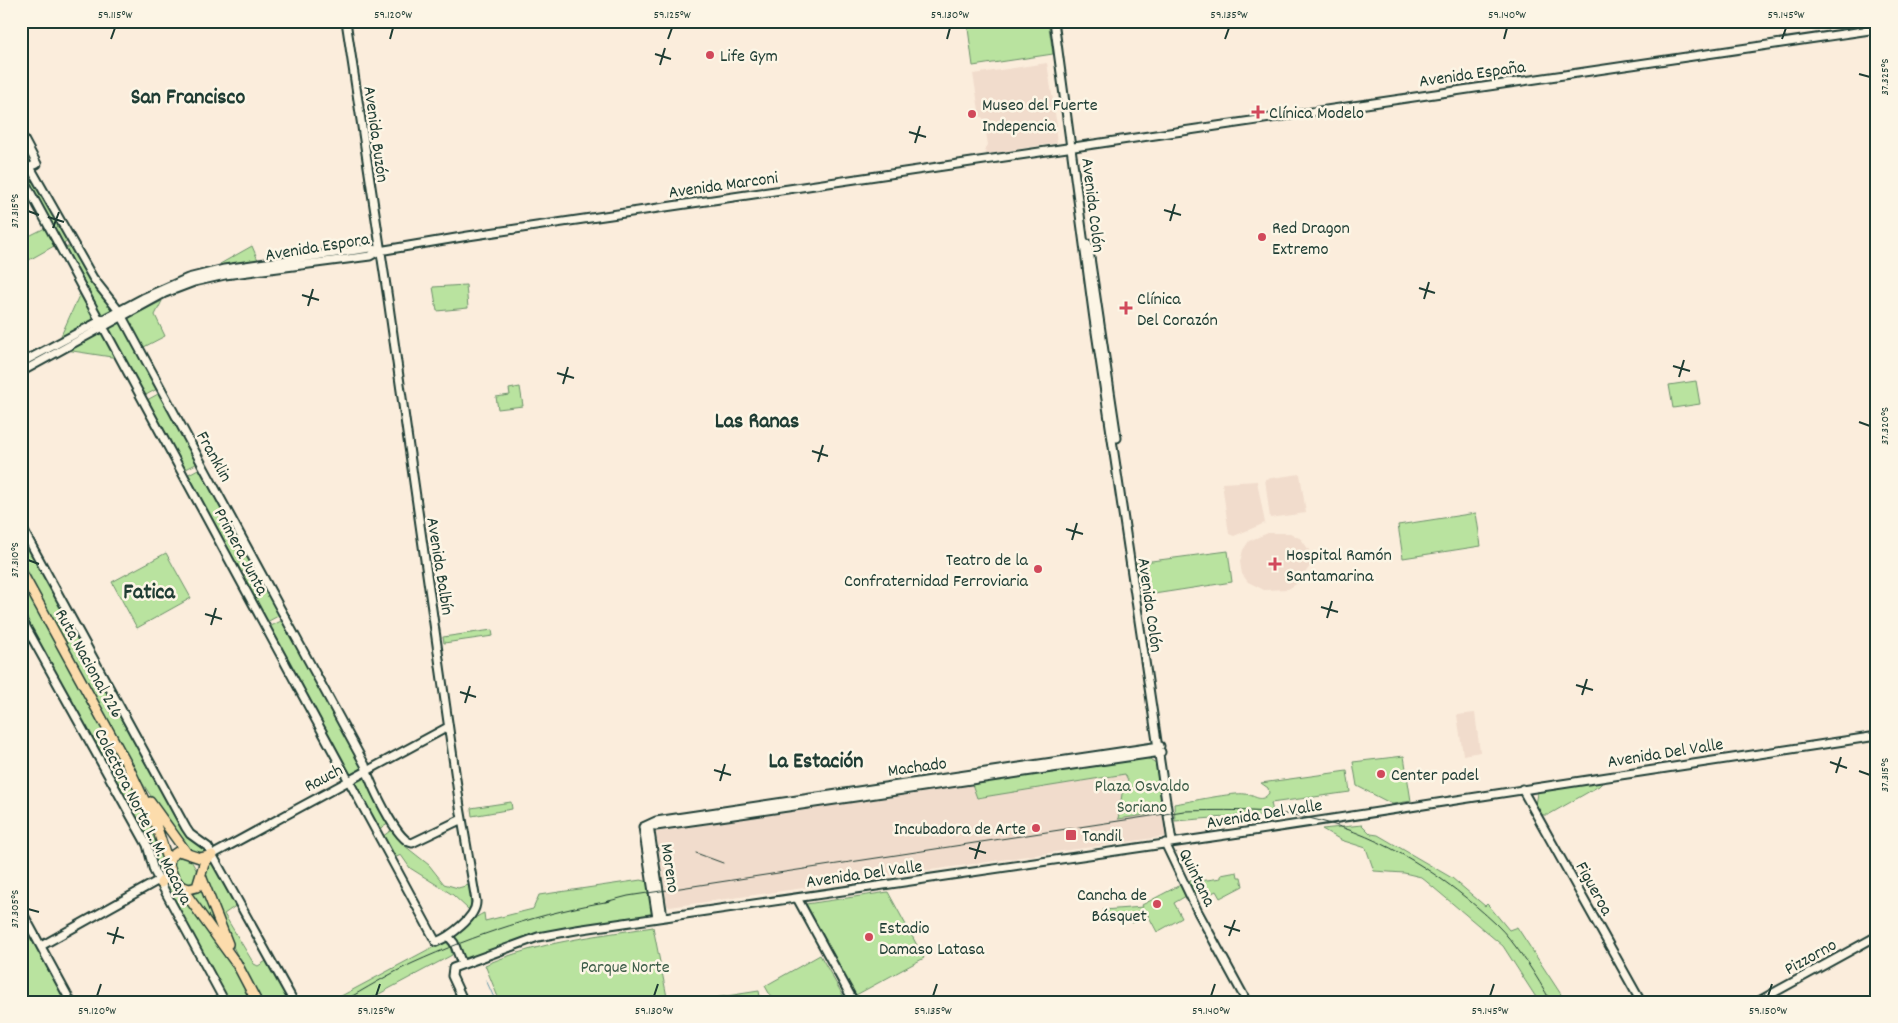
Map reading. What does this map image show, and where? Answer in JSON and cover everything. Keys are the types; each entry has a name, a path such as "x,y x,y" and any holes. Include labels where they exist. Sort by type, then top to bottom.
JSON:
{"highway":[{"name":"Ruta Nacional 226","path":"21,571 130,770 156,825 169,866 180,885 238,966"},
{"name":"Ruta Nacional 226","path":"130,770 187,853 196,863 238,966 257,1002"},
{"path":"160,882 167,876 170,857 175,852 187,853 203,858 212,855"},
{"path":"160,882 194,889 198,885 205,862 212,855"}],"main road":[{"name":"Avenida Buzón","path":"346,21 379,251"},
{"name":"Avenida Colón","path":"1054,21 1082,234 1159,749 1169,843"},
{"name":"Avenida España","path":"1072,148 1877,29"},
{"name":"Franklin","path":"21,134 33,165 93,278 121,314 327,692 366,771 367,777 394,827 408,842 416,841 462,819"},
{"name":"Avenida Marconi","path":"379,251 1072,148"},
{"name":"Primera Junta","path":"21,175 436,942 450,939"},
{"name":"Avenida Espora","path":"21,363 121,314 177,282 212,272 371,248 379,251"},
{"name":"Avenida Balbín","path":"379,251 476,908 450,939"},
{"name":"Avenida Espora","path":"21,372 102,323"},
{"path":"21,526 186,828 190,834 206,844 294,1002"},
{"name":"Colectora Norte L. M. Macaya","path":"21,618 147,845 152,867 225,1002"},
{"name":"Rauch","path":"212,855 448,727"},
{"name":"Avenida Del Valle","path":"464,1002 452,976 454,968 538,937 660,917 1169,843 1877,736"},
{"name":"Machado","path":"646,826 656,821 682,817 1159,749"},
{"name":"Figueroa","path":"1522,789 1641,1002"},
{"name":"Moreno","path":"646,826 660,917"},
{"name":"Quintana","path":"1169,843 1198,912 1247,1002"},
{"path":"41,946 160,882"},
{"path":"798,898 854,1002"},
{"path":"21,910 71,1001"},
{"name":"Pizzorno","path":"1757,1002 1877,936"},
{"path":"450,939 454,951 458,954 462,964"}],"shaded area":[{"path":"1047,63 1057,126 1055,126 1057,143 986,154 985,149 988,145 984,119 980,116 973,74"},
{"path":"1300,474 1306,513 1270,518 1265,479"},
{"path":"1257,481 1265,523 1234,536 1229,534 1222,483"},
{"name":"Hospital Ramón Santamarina","path":"1268,533 1290,533 1301,539 1309,550 1310,566 1298,583 1288,589 1264,590 1248,582 1242,574 1240,562 1243,550 1249,541"},
{"path":"1475,713 1480,752 1463,755 1457,715"},
{"path":"1125,774 1128,780 1123,788 1165,812 1169,836 667,906 656,832 972,784 977,798"}],"green space":[{"path":"967,21 1048,21 1053,54 973,66"},
{"path":"29,170 68,241 62,245 23,173"},
{"path":"45,228 54,246 29,260 21,247 21,240"},
{"path":"252,246 258,260 221,266 220,264"},
{"path":"67,247 72,247 97,291 114,310 101,316 65,251"},
{"path":"466,285 468,308 437,311 433,287"},
{"path":"81,291 96,319 60,338"},
{"path":"162,301 155,315 165,336 142,348 126,319"},
{"path":"121,321 157,389 144,396 107,328"},
{"path":"102,330 118,358 66,350"},
{"path":"1696,381 1700,404 1673,408 1669,385"},
{"path":"520,387 523,406 498,409 496,397 510,395 509,389"},
{"path":"160,393 198,463 184,470 147,400"},
{"path":"200,468 253,566 240,573 187,475"},
{"path":"1476,513 1481,546 1403,558 1398,525"},
{"path":"21,530 183,826 206,848 204,853 198,854 175,832 120,747 86,687 21,564"},
{"path":"1228,551 1232,582 1141,596 1136,563"},
{"path":"166,553 191,598 137,628 112,582"},
{"path":"255,569 280,615 267,622 242,577"},
{"path":"21,577 127,772 153,828 166,871 162,876 158,873 149,847 21,612"},
{"path":"283,620 363,767 349,775 269,627"},
{"path":"492,630 493,636 444,643 443,637"},
{"name":"Center padel","path":"1404,756 1411,801 1392,804 1357,786 1353,762"},
{"name":"Plaza Osvaldo Soriano","path":"1145,757 1156,764 1165,812 1118,819 1123,788 1128,780 1125,774 977,798 972,784"},
{"path":"1347,771 1350,792 1271,803 1274,816 1238,816 1175,821 1174,804 1239,794 1263,798 1269,793 1268,788 1261,783"},
{"path":"363,774 390,823 379,829 352,780"},
{"path":"1602,783 1599,786 1548,815 1542,815 1535,805 1537,793 1544,789"},
{"path":"511,802 512,809 472,816 471,808"},
{"path":"1362,825 1371,834 1378,835 1452,878 1485,906 1487,904 1509,930 1517,927 1566,1002 1539,1002 1503,946 1421,877 1404,873 1374,871 1366,848 1341,840 1322,829"},
{"path":"390,831 395,832 405,846 429,865 444,884 458,888 469,885 471,909 469,910 453,895 410,868 401,855 394,858 382,837"},
{"path":"177,854 189,857 198,873 198,880 189,887 177,878 172,860"},
{"path":"209,863 213,863 237,905 224,914 254,964 258,966 268,960 290,1002 262,1002 236,953 214,902 205,867"},
{"path":"1237,872 1238,877 1241,877 1243,886 1220,898 1216,891 1204,897 1201,891 1194,895 1187,882 1200,878 1200,881 1221,878 1221,875"},
{"path":"641,880 649,882 655,917 540,935 467,958 463,956 455,938 467,924 484,913 485,921 533,909 539,895"},
{"path":"202,884 226,944 188,892"},
{"path":"1180,885 1186,896 1174,903 1182,918 1157,932 1148,915 1132,923 1129,917 1107,917 1103,910 1143,907 1142,905"},
{"path":"170,886 182,896 205,924 253,1002 228,1002 167,889"},
{"path":"888,892 924,958 856,995 806,904"},
{"path":"21,920 66,1002 21,1002"},
{"name":"Parque Norte","path":"653,927 668,1002 500,1002 485,965 546,945"},
{"path":"444,941 450,946 452,955 364,1002 330,1002"},
{"path":"820,955 845,999 841,1002 774,1002 765,986"},
{"path":"759,991 761,1002 701,1002 701,1000"}],"waterway":[{"path":"486,980 496,1002"}],"railway":[{"path":"605,902 628,896 1184,811 1268,812 1301,816 1342,827 1390,848 1435,875 1477,907 1504,932 1526,961 1551,1002"},
{"path":"696,853 723,863"},
{"path":"342,1002 404,967 461,943 535,918 611,901"}],"place":[{"name":"Life Gym","path":"710,55"},
{"name":"Clínica Modelo","path":"1258,112"},
{"name":"Museo del Fuerte Indepencia","path":"972,114"},
{"name":"Red Dragon Extremo","path":"1262,237"},
{"name":"Clínica Del Corazón","path":"1126,308"},
{"name":"Hospital Ramón Santamarina","path":"1275,564"},
{"name":"Teatro de la Confraternidad Ferroviaria","path":"1038,569"},
{"name":"Center padel","path":"1381,774"},
{"name":"Incubadora de Arte","path":"1036,828"},
{"name":"Tandil","path":"1071,835"},
{"name":"Cancha de Básquet","path":"1157,904"},
{"name":"Estadio Damaso Latasa","path":"869,937"}],"district":[{"name":"San Francisco","path":"188,95"},
{"name":"Las Ranas","path":"757,419"},
{"name":"Fatica","path":"149,590"},
{"name":"La Estación","path":"816,759"}]}
